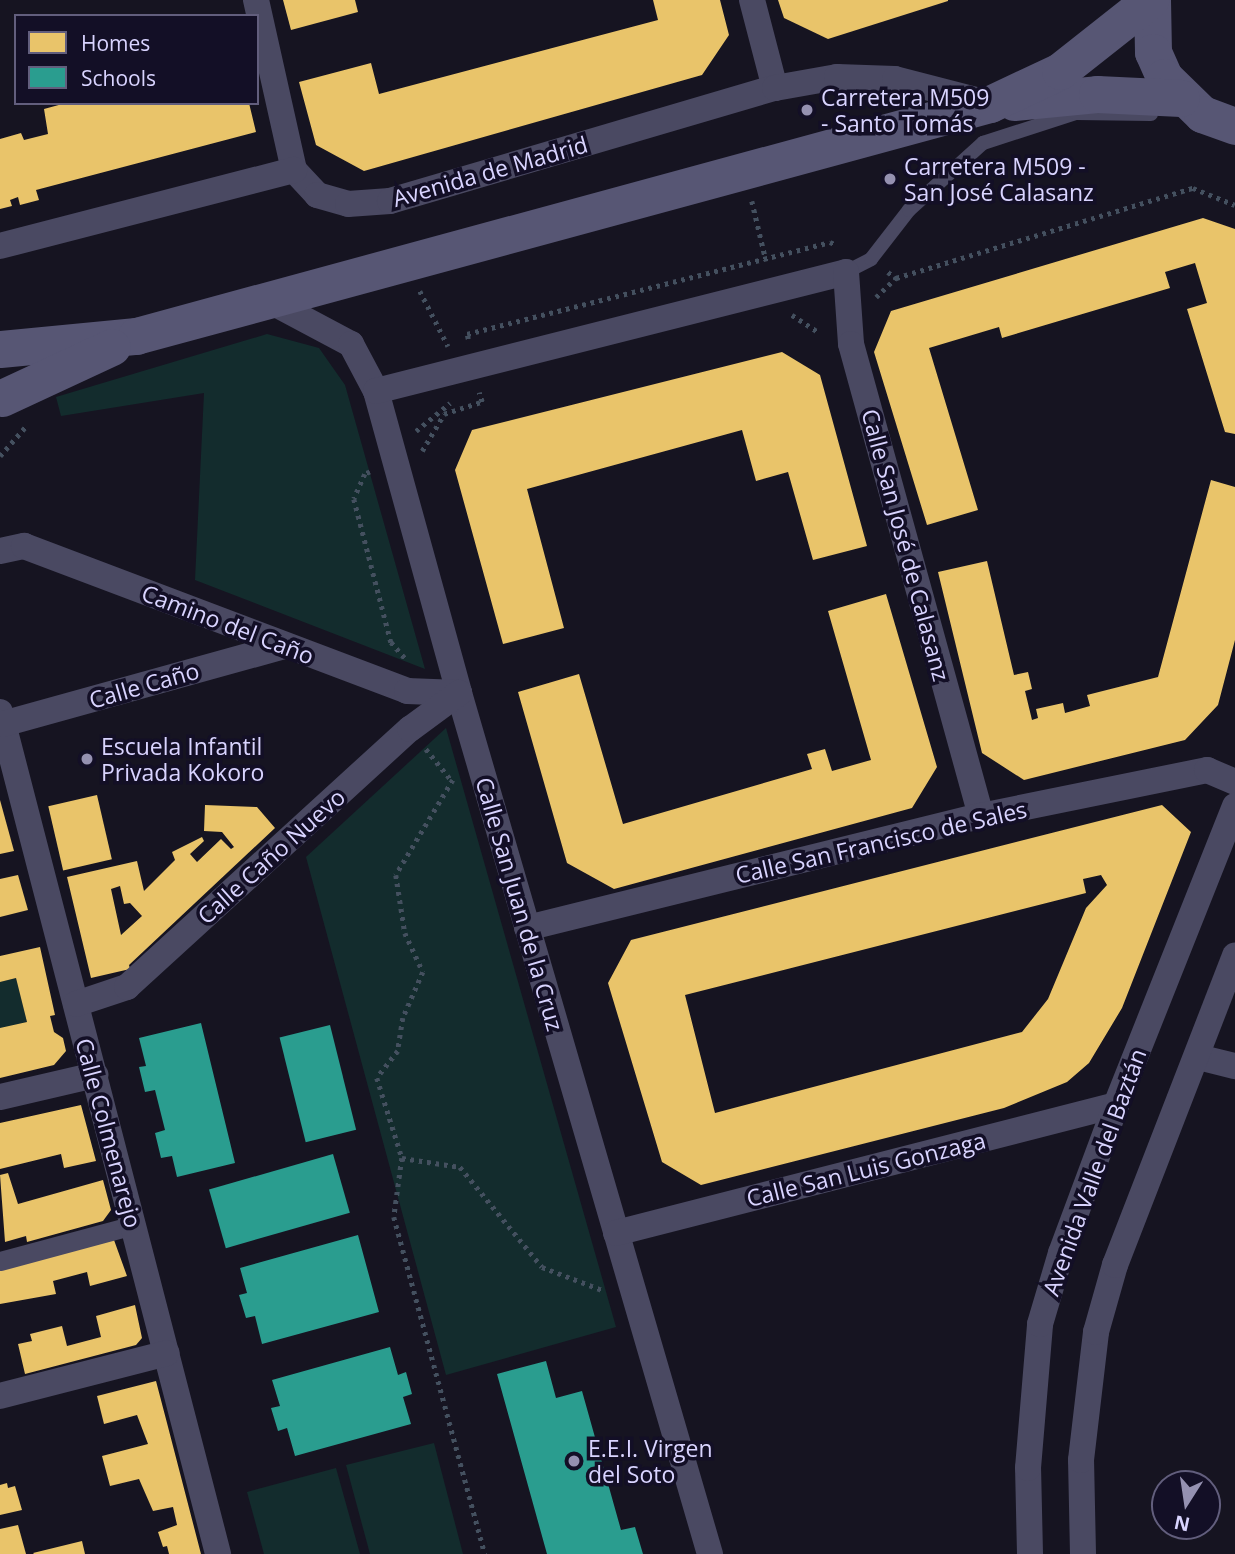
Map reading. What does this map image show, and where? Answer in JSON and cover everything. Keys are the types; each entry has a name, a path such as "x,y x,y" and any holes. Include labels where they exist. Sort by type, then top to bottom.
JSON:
{"main road":[{"name":"Avenida de Madrid","path":"1,394 136,336 989,104 1060,71 1151,0"},
{"path":"1151,0 1153,52 1164,77 1193,113"},
{"name":"Avenida de Madrid","path":"989,104 1097,94 1193,113"},
{"name":"Avenida de Madrid","path":"0,349 136,336"}],"street":[{"path":"0,246 293,170 256,0"},
{"path":"752,0 775,88"},
{"name":"Avenida de Madrid","path":"293,170 317,195 348,204 390,201 775,88 837,78 895,79 989,104"},
{"path":"376,390 846,272"},
{"name":"Calle San José de Calasanz","path":"846,272 850,344 981,816"},
{"name":"Calle San Juan de la Cruz","path":"270,301 351,344 376,390 459,693 710,1554"},
{"name":"Camino del Caño","path":"0,551 24,546 407,691 459,693"},
{"name":"Calle Caño","path":"2,718 285,646"},
{"name":"Calle Caño Nuevo","path":"76,1004 127,987 410,729 459,693"},
{"name":"Calle Colmenarejo","path":"2,718 8,773 76,1004 218,1554"},
{"name":"Calle San Francisco de Sales","path":"527,928 981,816 1207,770 1235,782"},
{"name":"Avenida Valle del Baztán","path":"1030,1554 1028,1468 1040,1324 1061,1253 1116,1105 1235,806"},
{"path":"1083,1554 1081,1460 1097,1332 1115,1265 1198,1057 1235,955"},
{"path":"1198,1057 1235,1066"},
{"path":"0,1097 94,1075"},
{"name":"Calle San Luis Gonzaga","path":"616,1233 1116,1105"},
{"path":"0,1261 133,1225"},
{"path":"0,1396 167,1353"}],"lane":[{"path":"846,272 871,259 909,210 983,143 1076,113 1193,113"}],"path":[{"path":"407,691 421,678 391,642 354,499 365,474 396,457 464,391 467,334 830,242 871,259 896,278 1193,188 1235,205"},
{"path":"750,193 765,258"},
{"path":"396,457 420,455 444,414 482,402 467,367 405,264"},
{"path":"410,729 452,781 396,875 405,933 423,972 403,1018 398,1051 377,1078 402,1158 394,1217 485,1554"},
{"path":"402,1158 460,1167 542,1267 636,1302"}],"green space":[{"path":"267,334 319,348 345,385 425,669 195,580 204,393 61,416 56,397"},
{"path":"446,728 616,1327 446,1375 306,857"},
{"path":"16,978 27,1022 0,1029 0,982"},
{"path":"434,1443 463,1554 370,1554 346,1465"},
{"path":"336,1468 360,1554 264,1554 247,1492"}],"building: Homes":[{"path":"283,0 355,0 358,12 291,30"},
{"path":"653,0 720,0 729,35 702,75 364,171 316,145 299,82 371,63 379,94 658,20"},
{"path":"778,0 948,1 828,39 784,18"},
{"path":"59,105 249,105 256,132 36,190 39,200 20,205 18,197 10,200 12,206 0,209 0,139 21,133 24,140 48,134 44,109"},
{"path":"1203,218 1235,229 1235,434 1225,432 1187,309 1207,303 1195,263 1165,272 1170,288 1002,338 999,327 929,348 978,510 927,525 874,352 891,311"},
{"path":"782,352 820,375 867,546 813,560 788,472 756,481 742,430 527,489 564,628 503,644 455,470 472,430"},
{"path":"1211,480 1235,487 1235,640 1218,705 1185,740 1024,780 982,753 938,572 987,561 1014,675 1028,672 1032,689 1025,691 1032,720 1038,718 1036,709 1063,703 1065,713 1090,706 1087,695 1158,677"},
{"path":"886,594 937,767 912,808 614,889 567,863 518,692 579,674 623,824 812,769 807,754 825,749 832,771 871,760 828,611"},
{"path":"97,795 112,859 63,871 48,806"},
{"path":"0,800 14,851 0,854"},
{"path":"205,805 257,807 275,828 129,965 130,969 91,978 67,877 137,861 144,891 175,860 172,852 202,837 204,841 190,854 197,862 221,839 231,849 234,847 222,832 204,831","holes":["120,886 124,904 130,903 142,916 121,935 111,889"]},
{"path":"1162,805 1191,832 1122,1008 1089,1063 1067,1082 1004,1108 701,1185 662,1162 608,983 631,940","holes":["1101,875 1107,885 1086,908 1048,999 1022,1032 715,1113 685,995 1086,893 1083,879"]},
{"path":"18,875 28,910 0,917 0,879"},
{"path":"40,947 55,1015 50,1016 54,1032 63,1038 66,1051 54,1065 0,1078 0,1028 27,1022 16,978 0,982 0,956"},
{"path":"81,1105 96,1161 64,1168 61,1154 0,1169 0,1123"},
{"path":"8,1173 18,1204 103,1180 111,1210 103,1221 27,1242 26,1236 5,1242 0,1175"},
{"path":"114,1240 127,1276 90,1286 87,1272 53,1281 56,1294 0,1304 0,1270"},
{"path":"135,1305 142,1338 136,1345 25,1374 18,1344 32,1341 30,1334 62,1326 67,1346 101,1337 96,1316"},
{"path":"156,1381 201,1554 169,1554 167,1546 163,1547 158,1532 177,1525 173,1507 153,1511 139,1479 110,1486 102,1456 148,1444 137,1415 104,1424 97,1396"},
{"path":"7,1483 8,1488 15,1486 22,1510 0,1515 0,1485"},
{"path":"18,1525 26,1554 0,1554 0,1529"},
{"path":"82,1541 85,1554 33,1553"}],"building: Schools":[{"path":"201,1023 235,1163 177,1177 172,1156 161,1158 155,1133 165,1130 155,1090 145,1092 139,1067 146,1066 139,1038"},
{"path":"330,1025 356,1130 306,1142 280,1038"},
{"path":"333,1154 350,1213 226,1248 209,1190"},
{"path":"358,1235 379,1312 262,1344 255,1316 246,1318 239,1295 247,1293 240,1268"},
{"path":"390,1347 398,1375 406,1372 412,1394 403,1397 411,1424 295,1456 287,1428 278,1431 271,1408 280,1406 272,1380"},
{"path":"546,1361 556,1398 582,1391 621,1530 635,1527 643,1554 547,1554 497,1374"}],"place":[{"name":"Carretera M509 - Santo Tomás","path":"807,110"},
{"name":"Carretera M509 - San José Calasanz","path":"890,179"},
{"name":"Escuela Infantil Privada Kokoro","path":"87,759"},
{"name":"E.E.I. Virgen del Soto","path":"574,1461"}]}
